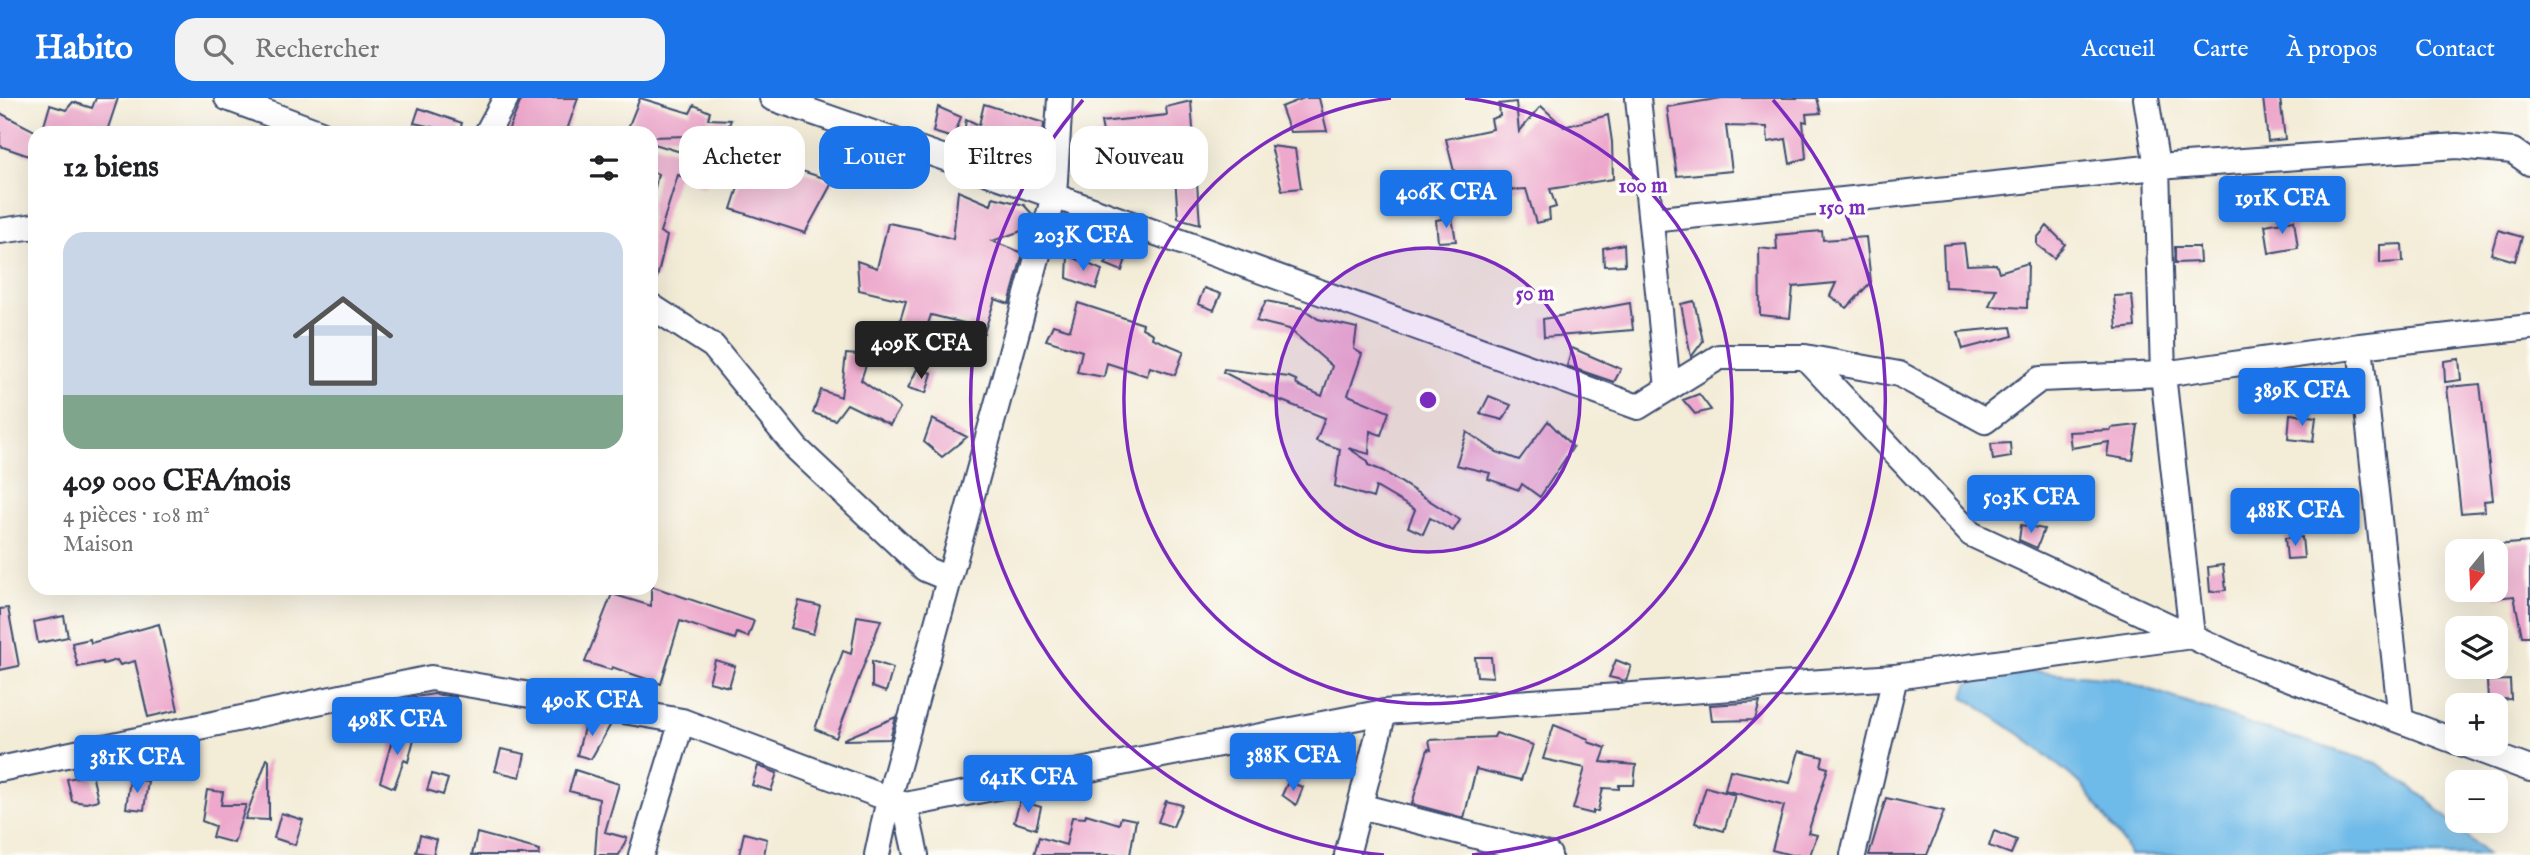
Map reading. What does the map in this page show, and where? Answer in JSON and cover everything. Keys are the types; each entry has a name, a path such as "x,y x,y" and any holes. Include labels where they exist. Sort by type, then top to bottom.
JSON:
{"street":[{"path":"227,98 302,126"},
{"path":"491,126 506,98"},
{"path":"772,98 1054,196 1638,407 1719,357 1805,357 1899,374 1985,421 2040,379 2163,374 2360,346 2530,327"},
{"path":"877,855 897,802 950,579 1054,196 1060,98"},
{"path":"1638,98 1668,388"},
{"path":"2146,98 2157,167 2163,374 2192,636"},
{"path":"1651,220 2157,167 2457,146 2513,151 2530,163"},
{"path":"0,231 28,227"},
{"path":"658,311 713,346 797,449 925,569 950,579"},
{"path":"2360,346 2401,720"},
{"path":"1805,357 1971,534 2251,663 2445,736"},
{"path":"0,768 431,678 682,721 897,802 1384,712 1895,677 2192,636"},
{"path":"1853,855 1895,677"},
{"path":"1348,855 1384,712"},
{"path":"641,855 682,721"},
{"path":"2495,756 2530,769"},
{"path":"897,802 916,855"},
{"path":"1360,806 1549,855"}],"water":[{"path":"2013,670 2117,678 2259,727 2377,763 2425,798 2445,816 2445,833 2463,833 2487,855 2129,855 2125,845 2082,785 2025,738 1964,697 1968,684"}],"building":[{"path":"96,98 118,98 109,126 44,126 50,105 66,110 73,102 92,108"},
{"path":"522,98 578,98 568,126 510,126"},
{"path":"640,98 690,113 694,105 710,112 708,119 731,120 729,126 679,126 679,136 658,137 658,126 629,126"},
{"path":"1304,98 1319,98 1327,131 1290,132 1281,107"},
{"path":"1722,98 1817,98 1821,113 1806,114 1807,122 1803,121 1806,158 1790,164 1786,139 1768,142 1767,127 1726,126 1732,171 1677,176 1667,107"},
{"path":"2263,98 2280,98 2285,139 2268,141"},
{"path":"1191,101 1193,126 1102,126 1101,122 1167,115 1166,107"},
{"path":"1516,102 1519,132 1541,106 1564,127 1608,115 1613,179 1550,189 1556,207 1549,209 1550,220 1536,223 1526,189 1480,192 1480,197 1461,200 1446,139 1493,129 1491,119 1500,116 1499,104"},
{"path":"984,104 1044,123 1044,126 965,126 966,119 979,125"},
{"path":"938,107 961,117 958,126 944,126 944,135 933,132"},
{"path":"419,108 462,123 461,126 428,126 414,123"},
{"path":"0,113 28,127 28,156 0,146"},
{"path":"658,145 679,151 679,175 660,232 667,236 658,274"},
{"path":"1271,146 1295,149 1301,188 1282,190"},
{"path":"805,172 819,176 819,189 829,189 805,233 731,209 738,189 805,189"},
{"path":"1176,189 1197,189 1200,224 1178,218"},
{"path":"958,191 991,205 993,197 1024,205 1033,215 1030,228 992,241 1023,253 1009,304 995,299 984,333 967,328 968,324 931,315 921,345 895,337 906,301 859,290 857,261 877,268 888,223 953,239"},
{"path":"1452,217 1456,241 1438,242 1436,220"},
{"path":"2294,220 2298,248 2269,253 2265,225"},
{"path":"2047,226 2065,244 2054,258 2037,245 2037,238"},
{"path":"2498,230 2522,237 2515,261 2491,254"},
{"path":"1822,231 1823,240 1866,237 1871,282 1847,308 1830,296 1836,283 1793,287 1790,318 1760,315 1759,248 1777,250 1776,235"},
{"path":"1123,237 1132,240 1122,271 1105,264"},
{"path":"1964,243 1967,265 1996,264 1999,272 2028,263 2027,308 1989,306 1996,289 1945,287 1943,245"},
{"path":"1624,244 1625,265 1604,266 1603,248"},
{"path":"2402,244 2403,262 2380,263 2380,245"},
{"path":"2175,247 2199,247 2200,262 2175,263"},
{"path":"1068,255 1102,270 1096,289 1067,278"},
{"path":"1204,288 1221,294 1214,310 1198,304"},
{"path":"2132,295 2135,327 2117,329 2114,296"},
{"path":"1266,301 1302,308 1318,319 1357,328 1354,349 1362,354 1348,395 1389,412 1381,435 1370,431 1369,454 1348,448 1368,461 1368,465 1383,471 1460,520 1453,531 1430,518 1423,534 1408,527 1415,510 1376,487 1373,498 1335,486 1340,449 1316,441 1325,418 1272,397 1223,372 1224,369 1289,377 1296,380 1297,385 1322,396 1332,366 1289,329 1256,321"},
{"path":"1694,301 1703,341 1691,357 1681,304"},
{"path":"1078,303 1143,324 1142,328 1153,334 1152,338 1184,351 1175,375 1150,367 1147,376 1107,363 1104,377 1077,372 1082,351 1046,340 1053,325 1070,330"},
{"path":"1630,303 1633,330 1544,337 1543,319"},
{"path":"2011,327 2013,336 1963,349 1958,332"},
{"path":"1572,348 1621,369 1614,382 1567,366"},
{"path":"846,354 869,356 861,380 900,408 890,425 847,404 835,420 813,413 821,390 841,397"},
{"path":"2459,359 2461,380 2445,382 2444,361"},
{"path":"917,369 932,373 926,393 908,388"},
{"path":"2480,384 2493,500 2484,501 2485,511 2461,513 2447,387"},
{"path":"1699,394 1711,410 1695,414 1683,400"},
{"path":"1489,396 1511,405 1503,420 1480,414"},
{"path":"2290,414 2316,417 2313,442 2288,439"},
{"path":"932,419 967,437 942,457 924,442"},
{"path":"1548,421 1573,447 1540,497 1522,484 1519,490 1488,479 1490,473 1456,465 1467,432 1497,452 1519,460"},
{"path":"2138,425 2133,460 2107,456 2109,442 2071,448 2069,432 2111,430"},
{"path":"2010,443 2011,457 1993,460 1991,444"},
{"path":"2279,500 2295,500 2295,522 2279,522"},
{"path":"2021,525 2044,529 2037,548 2019,540"},
{"path":"2302,537 2304,558 2287,559 2285,538"},
{"path":"2530,542 2530,636 2522,636 2514,596 2508,597 2508,544"},
{"path":"2223,565 2226,590 2210,592 2208,567"},
{"path":"658,588 754,621 748,637 737,633 735,639 680,621 661,684 612,667 611,670 585,662 612,595 651,606 651,595 658,595"},
{"path":"799,601 820,606 813,634 791,628"},
{"path":"8,608 19,666 0,670 0,609"},
{"path":"64,616 68,637 38,643 34,622"},
{"path":"857,616 881,620 836,738 815,729 843,651 851,654"},
{"path":"159,624 178,710 148,717 135,661 120,665 117,660 78,667 72,643 90,639 91,643"},
{"path":"1475,657 1491,657 1493,677 1477,676"},
{"path":"715,660 735,666 729,687 709,682"},
{"path":"1616,660 1631,666 1626,681 1609,677"},
{"path":"872,661 893,668 886,692 872,687"},
{"path":"2510,680 2511,699 2508,699 2508,693 2488,693 2487,681"},
{"path":"434,694 456,697 455,711 413,718 409,698"},
{"path":"1760,702 1755,720 1712,721 1710,705"},
{"path":"896,717 890,739 844,740 844,739"},
{"path":"586,720 611,724 591,759 577,755"},
{"path":"1554,725 1606,748 1601,762 1636,765 1634,785 1619,785 1619,789 1603,788 1598,811 1593,811 1593,814 1573,809 1585,768 1543,759"},
{"path":"395,730 415,735 408,762 404,760 394,788 380,782"},
{"path":"1496,733 1533,745 1521,780 1476,769 1464,818 1412,804 1428,749 1431,750 1429,740 1494,737"},
{"path":"501,749 525,754 520,777 495,771"},
{"path":"1799,751 1823,757 1821,766 1828,768 1808,833 1817,835 1810,855 1791,855 1772,850 1784,806 1725,790 1730,770 1790,783"},
{"path":"267,759 269,820 245,819"},
{"path":"758,766 777,773 771,791 752,785"},
{"path":"575,770 619,784 605,832 627,838 619,855 595,855 599,799 569,791"},
{"path":"92,774 98,800 86,803 72,801 67,779"},
{"path":"432,774 448,779 443,795 427,790"},
{"path":"130,779 148,781 144,810 126,808"},
{"path":"1288,782 1303,787 1296,805 1282,795"},
{"path":"1706,787 1735,795 1724,831 1695,823"},
{"path":"207,790 223,792 221,805 246,805 234,843 212,837 215,826 202,821"},
{"path":"1886,798 1944,811 1927,855 1869,855"},
{"path":"1020,801 1041,807 1036,829 1014,822"},
{"path":"1166,801 1182,805 1173,827 1158,822"},
{"path":"281,813 303,820 295,845 274,838"},
{"path":"1086,814 1119,824 1121,817 1136,820 1130,855 1034,855 1039,837 1066,845 1072,817 1085,818"},
{"path":"1994,831 2017,840 2011,854 1989,846"},
{"path":"477,833 540,850 539,855 472,855"},
{"path":"744,833 767,839 764,855 739,855"},
{"path":"420,835 437,840 433,855 416,852"}]}
